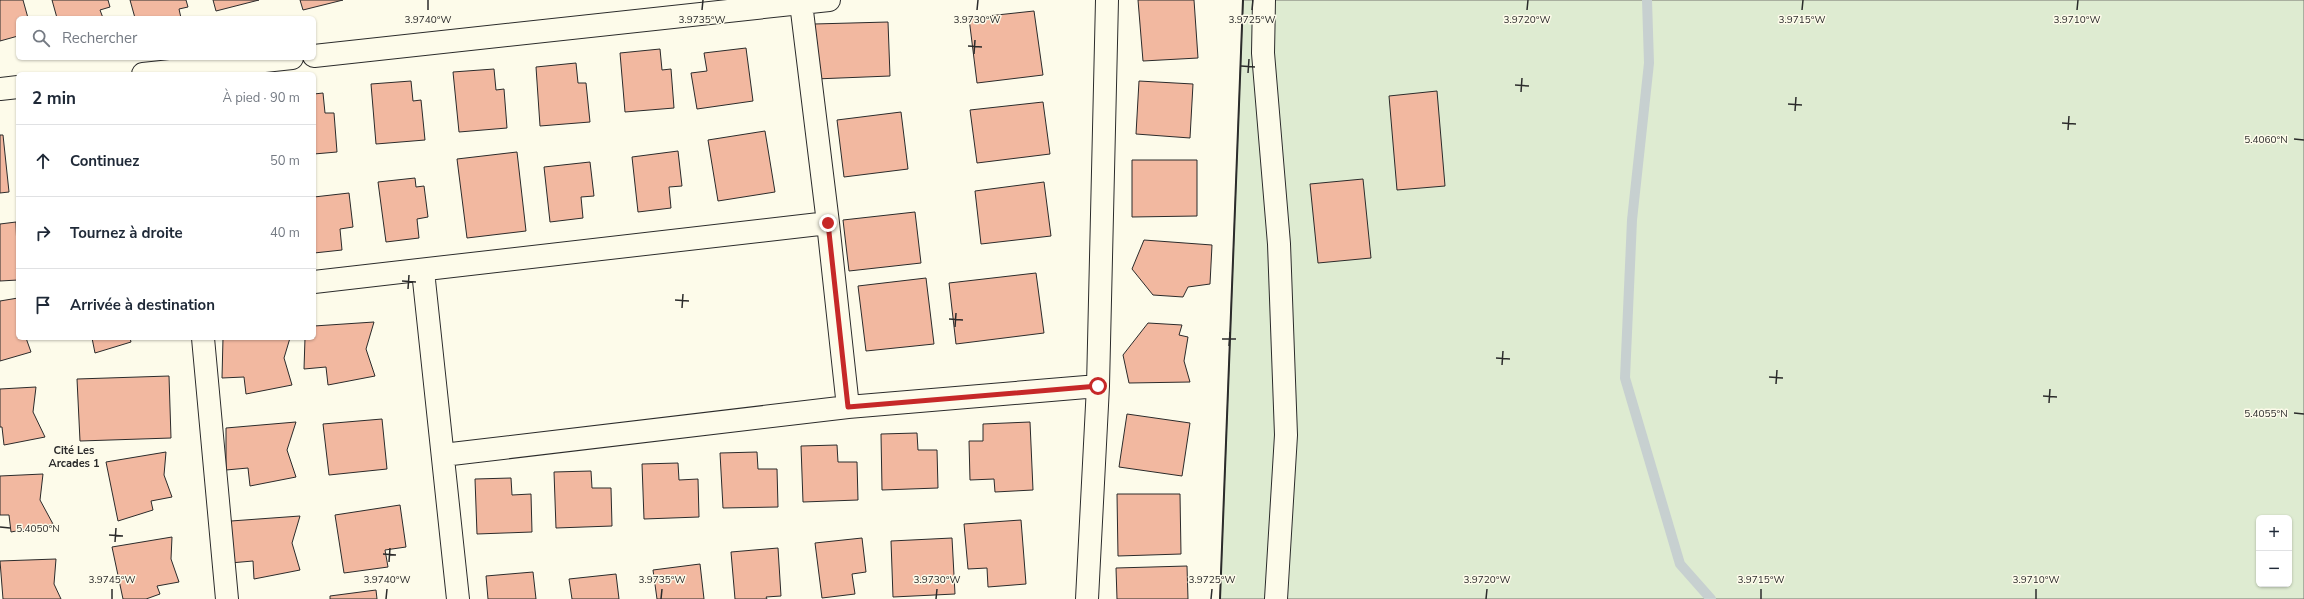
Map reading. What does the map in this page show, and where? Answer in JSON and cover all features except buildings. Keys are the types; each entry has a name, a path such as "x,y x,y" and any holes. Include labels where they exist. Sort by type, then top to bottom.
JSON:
{"street":[{"path":"316,56 829,0"},
{"path":"1087,599 1098,386 1107,0"},
{"path":"1264,0 1264,53 1279,244 1286,435 1276,599"},
{"path":"801,3 828,223 848,407"},
{"path":"173,72 275,60"},
{"path":"0,88 16,87"},
{"path":"316,282 828,223"},
{"path":"422,270 458,599"},
{"path":"203,340 227,599"},
{"path":"443,455 848,407 1098,386"}],"green space":[{"path":"1243,0 2304,0 2304,599 1220,599"}],"waterway":[{"path":"1647,0 1649,63 1632,220 1625,378 1680,564 1711,599"}],"wall":[{"path":"1220,599 1243,0"}],"district":[{"name":"Cité Les Arcades 1","path":"74,456"}],"route":[{"path":"828,223 848,407 1098,386"}]}
